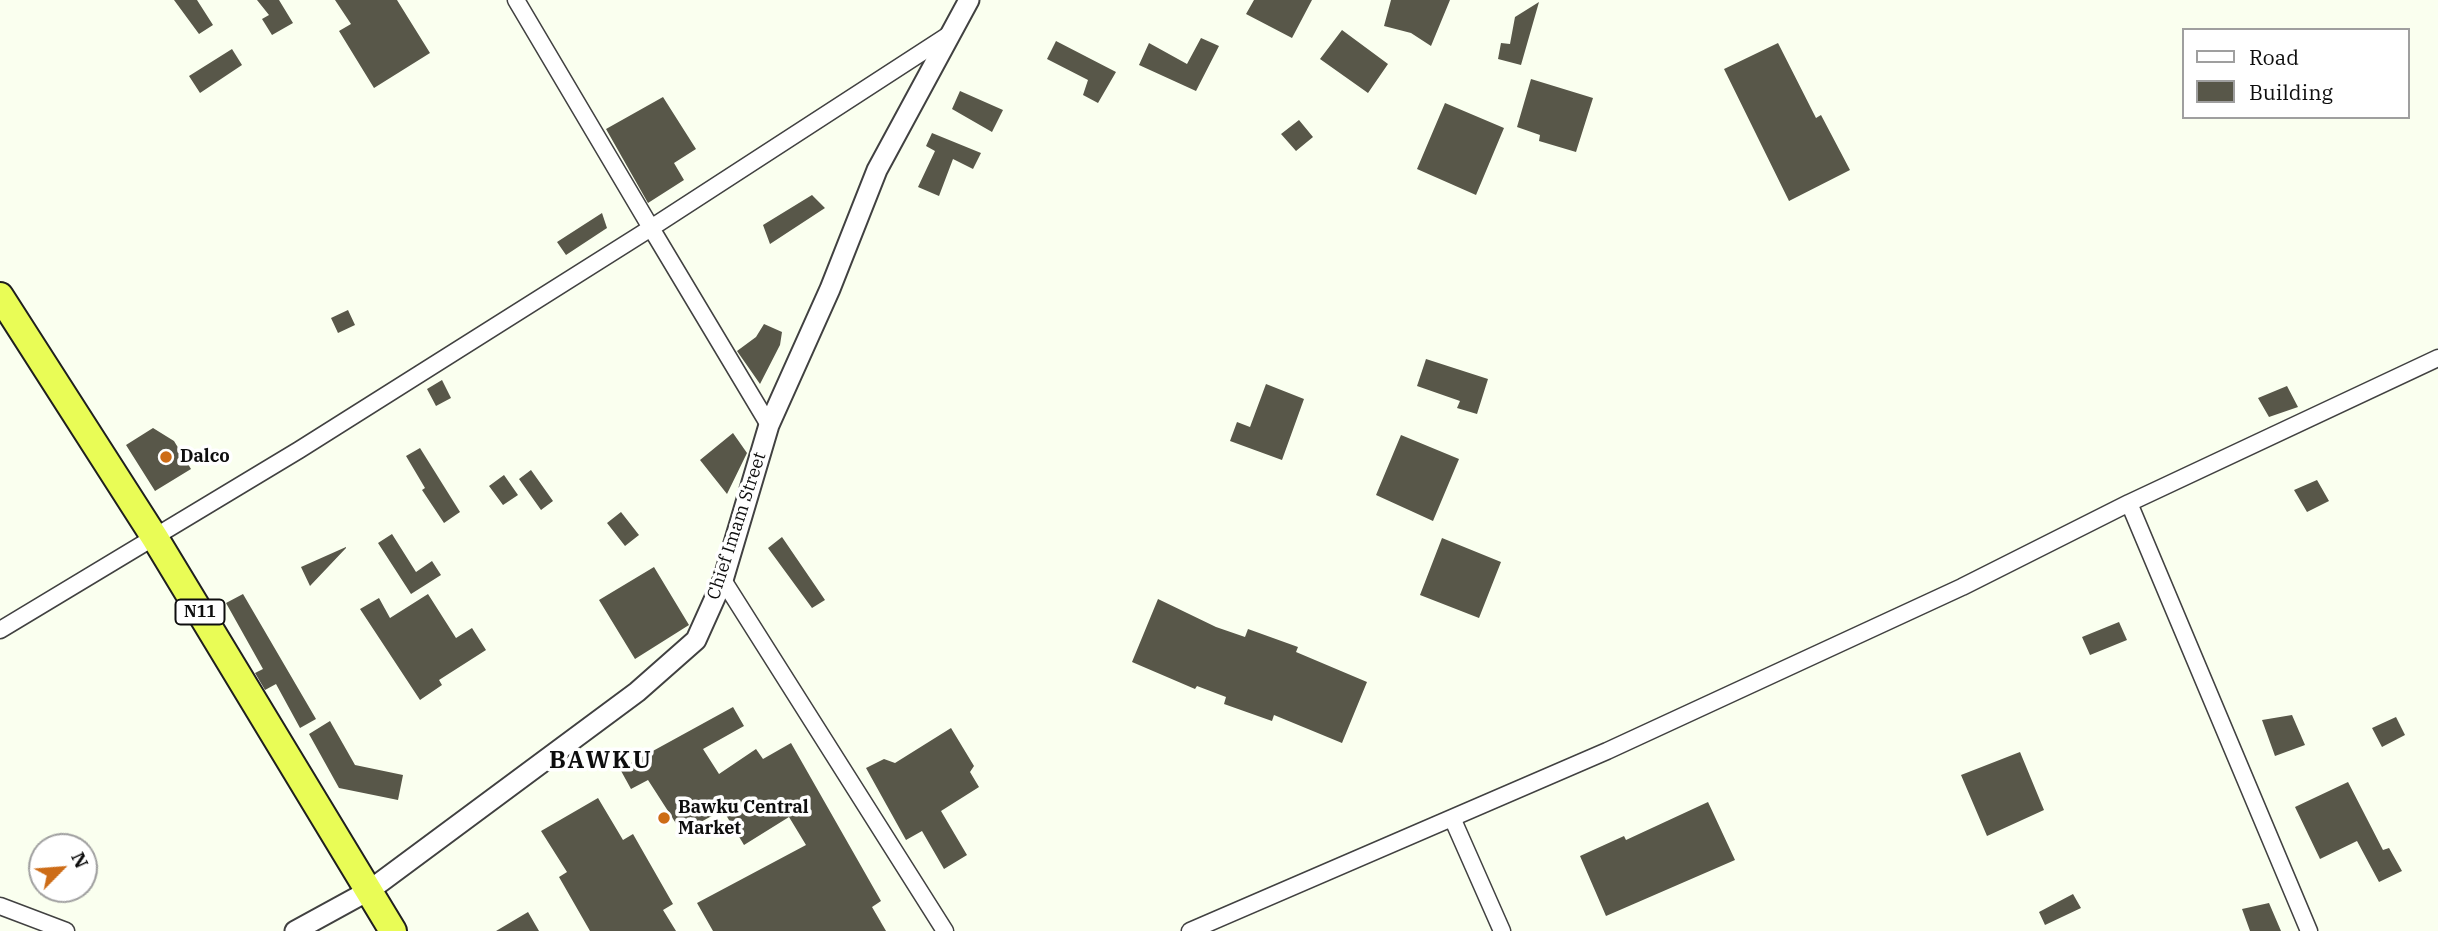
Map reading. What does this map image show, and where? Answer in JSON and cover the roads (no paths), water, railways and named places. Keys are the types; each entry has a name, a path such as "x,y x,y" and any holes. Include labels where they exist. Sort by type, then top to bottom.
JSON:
{"highway":[{"name":"N11","path":"0,296 155,538 393,931"}],"street":[{"path":"516,0 769,425"},
{"name":"Chief Imam Street","path":"295,931 370,890 637,692 696,640 723,580 769,425 830,289 877,170 947,36 969,0"},
{"path":"0,630 155,538 651,228 947,36"},
{"path":"1190,931 1453,820 1962,587 2129,503 2438,358"},
{"path":"2129,503 2309,931"},
{"path":"723,580 808,709 945,931"},
{"path":"1453,820 1502,931"},
{"path":"0,906 66,931"}],"place":[{"name":"Dalco","path":"166,457"},
{"name":"Bawku Central Market","path":"664,818"}],"district":[{"name":"BAWKU","path":"601,761"}]}
